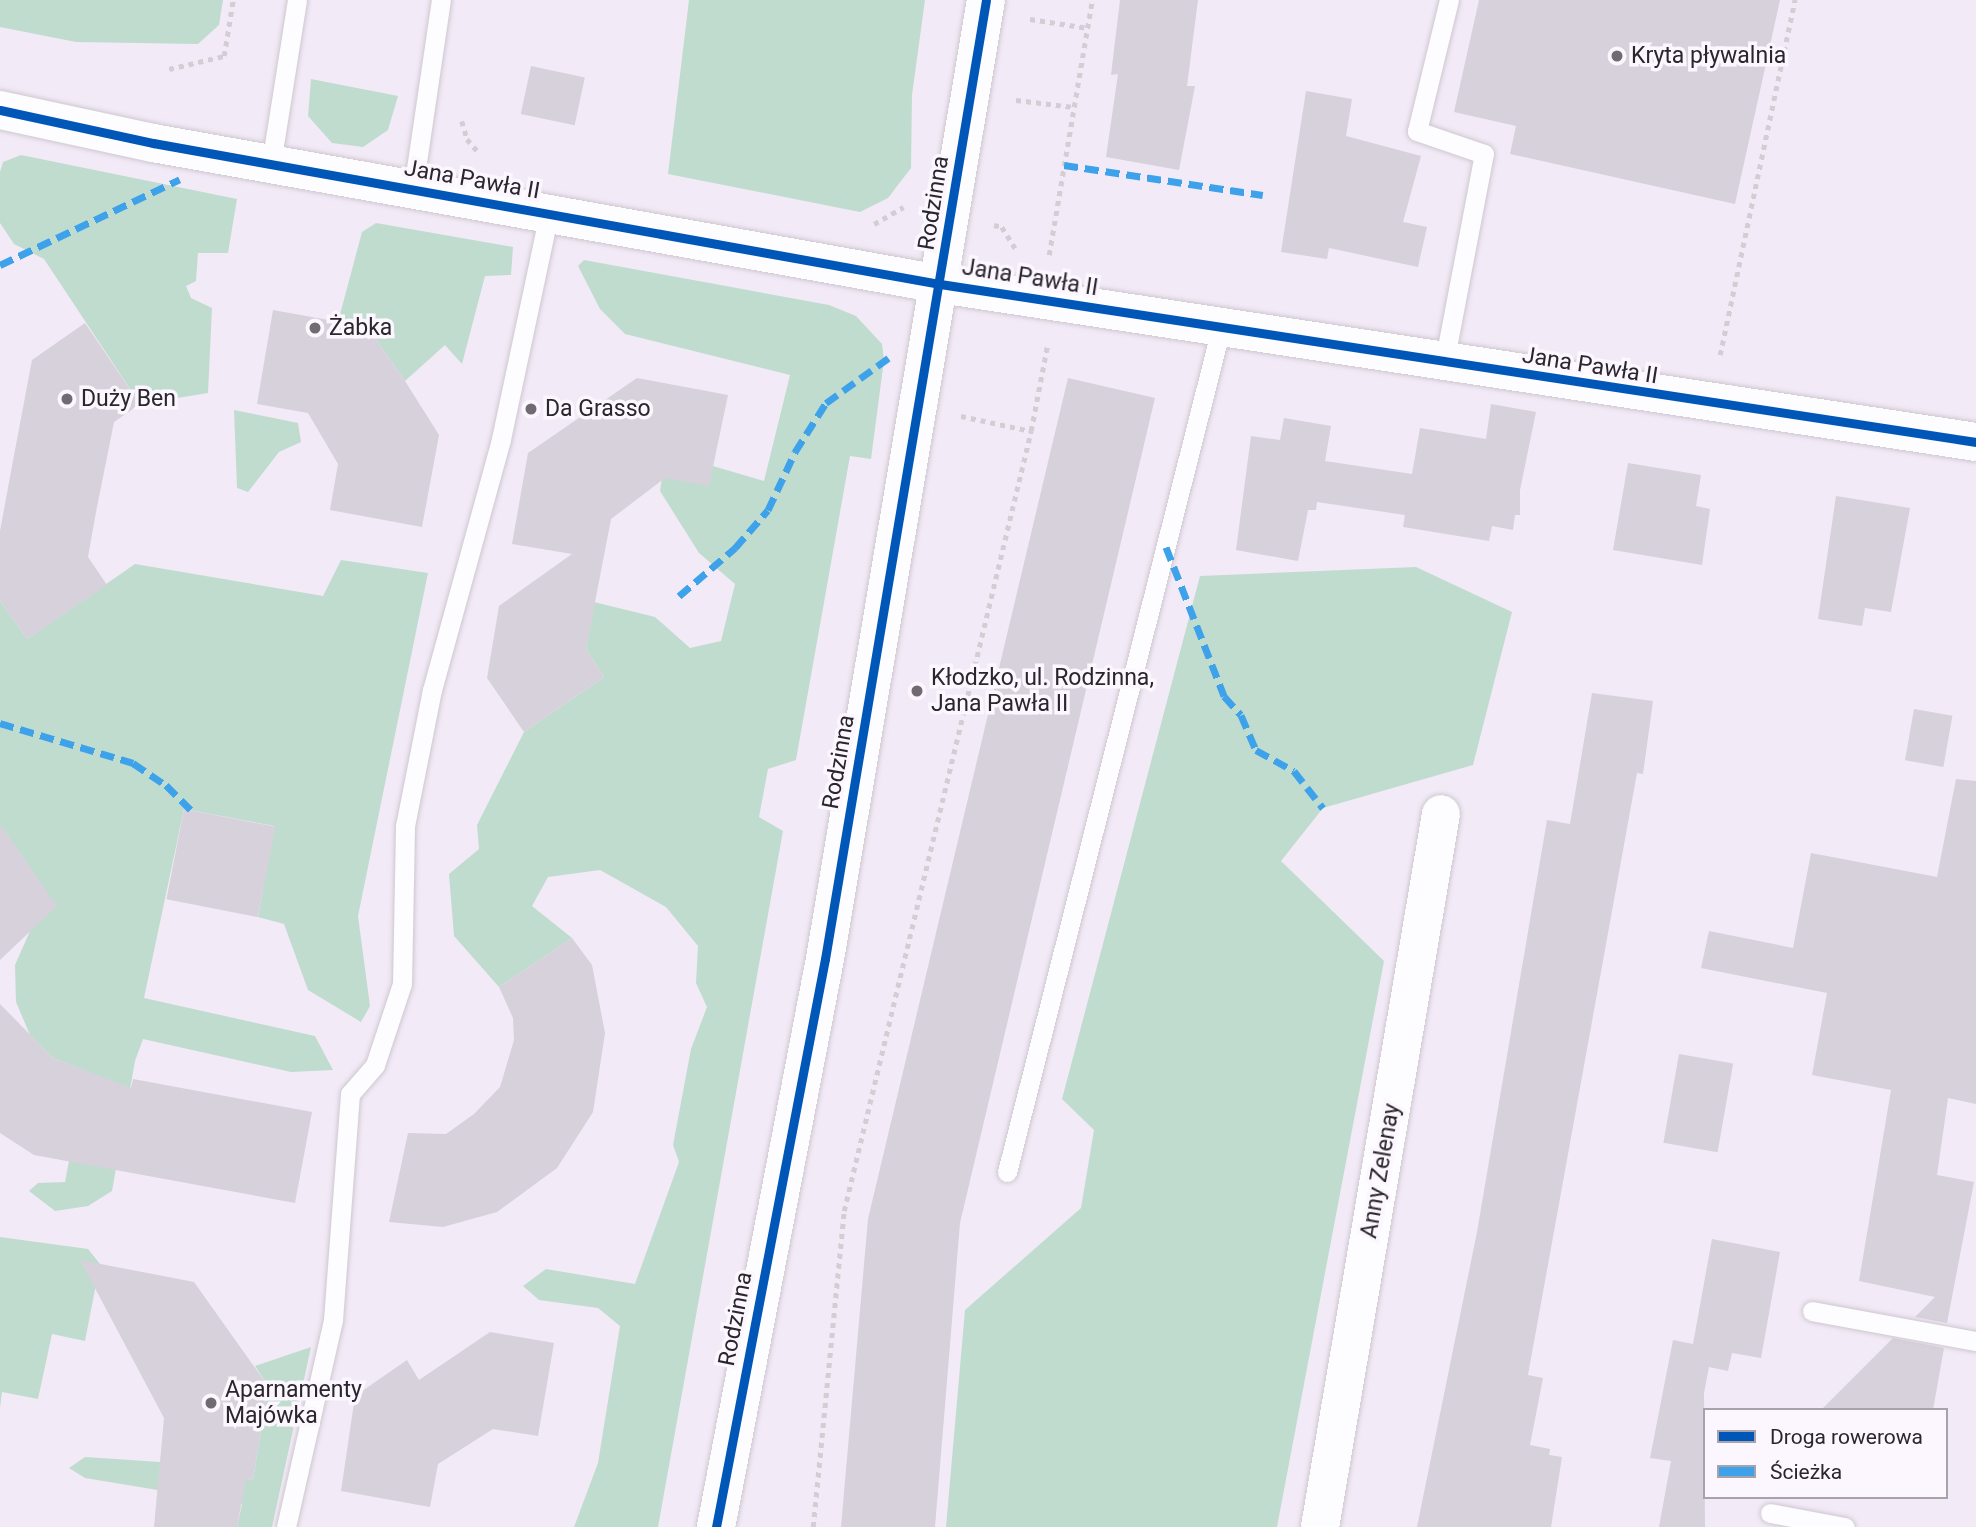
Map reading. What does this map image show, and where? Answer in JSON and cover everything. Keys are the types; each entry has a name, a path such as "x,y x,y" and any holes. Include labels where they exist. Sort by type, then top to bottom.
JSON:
{"street":[{"name":"Rodzinna","path":"716,1527 825,959 985,6"},
{"name":"Jana Pawła II","path":"0,110 271,164 940,284 1052,284 1221,328 1976,442"},
{"name":"Anny Zelenay","path":"1320,1527 1441,814"}],"lane":[{"path":"271,164 297,0"},
{"path":"413,189 441,0"},
{"path":"1444,363 1484,154 1417,131 1449,0"},
{"path":"286,1527 333,1320 350,1094 375,1065 402,984 405,826 432,690 502,439 549,213"},
{"path":"1007,1172 1221,328"},
{"path":"1812,1311 1976,1341"},
{"path":"1770,1513 1845,1527"}],"path":[{"path":"169,69 223,56 233,0"},
{"path":"813,1527 844,1211 1031,431 1074,107 1092,0"},
{"path":"1717,367 1795,0"},
{"path":"985,6 1088,28"},
{"path":"971,94 1074,107"}],"green space":[{"path":"0,0 223,0 219,25 198,44 76,42 0,27"},
{"path":"689,0 925,0 912,95 911,168 888,198 860,212 668,174"},
{"path":"311,79 398,96 388,130 363,147 332,143 308,116"},
{"path":"21,155 237,199 228,253 198,253 196,281 186,286 191,298 212,308 208,393 140,404 44,259 14,244 0,223 0,172 3,162"},
{"path":"376,223 513,247 511,275 485,276 462,364 445,345 405,381 367,327 338,322 362,232"},
{"path":"584,260 829,305 856,316 882,344 884,360 871,459 850,456 796,760 768,769 759,817 783,831 658,1527 574,1527 598,1463 620,1326 598,1308 539,1300 523,1286 546,1269 635,1284 679,1162 673,1145 691,1049 707,1007 696,983 698,946 666,907 600,870 548,877 532,906 572,938 499,987 454,936 449,874 479,849 477,825 524,732 604,677 586,649 594,602 655,617 690,648 721,641 735,584 699,553 660,491 662,477 713,466 764,481 790,375 625,334 600,309 578,266"},
{"path":"234,410 298,423 301,442 279,452 248,492 237,488"},
{"path":"341,560 428,573 358,916 370,1006 361,1022 308,990 284,924 258,917 274,826 184,809 144,998 315,1036 333,1070 291,1072 143,1039 135,1061 112,1191 88,1206 55,1211 29,1191 38,1183 65,1182 86,1071 53,1058 30,1035 16,1002 15,965 30,931 0,828 0,601 27,639 135,564 323,596"},
{"path":"1416,567 1512,612 1473,765 1323,808 1281,861 1384,961 1277,1527 946,1527 965,1310 1081,1208 1094,1130 1062,1099 1200,576"},
{"path":"0,1237 88,1249 100,1264 85,1341 52,1334 38,1399 2,1392 0,1408"},
{"path":"311,1347 272,1527 237,1527 242,1504 85,1478 69,1468 85,1457 160,1462 253,1480 268,1386 255,1366"}],"building":[{"path":"1120,0 1198,0 1187,86 1195,86 1179,170 1106,157 1118,74 1111,75"},
{"name":"Kryta pływalnia","path":"1479,0 1780,0 1735,204 1510,154 1516,126 1454,112"},
{"path":"531,66 585,77 575,125 521,114"},
{"path":"1306,91 1352,99 1346,136 1421,156 1403,222 1427,227 1418,267 1329,248 1327,259 1281,252"},
{"path":"273,310 367,327 405,381 439,435 422,527 330,510 338,464 308,413 257,404"},
{"path":"85,323 140,404 114,422 96,512 88,557 107,585 27,639 0,601 0,531 32,360"},
{"path":"637,378 728,395 709,486 665,478 611,519 586,649 604,677 524,732 487,678 499,606 572,554 512,544 528,453"},
{"path":"1068,378 1155,398 960,1223 935,1527 841,1527 868,1219"},
{"path":"1491,404 1536,412 1520,490 1520,515 1515,515 1513,530 1492,526 1489,541 1403,527 1405,515 1317,502 1316,510 1308,510 1298,561 1236,550 1251,436 1280,440 1284,418 1331,426 1325,461 1412,474 1420,428 1486,439"},
{"path":"1628,463 1701,475 1696,506 1710,509 1702,565 1613,550"},
{"path":"1836,496 1910,508 1891,612 1865,608 1862,626 1818,619"},
{"path":"1592,693 1653,701 1643,774 1637,773 1528,1375 1543,1378 1530,1445 1550,1449 1549,1455 1562,1457 1551,1527 1417,1527 1477,1232 1547,820 1570,824"},
{"path":"1914,709 1952,716 1943,767 1905,760"},
{"path":"1956,779 1976,781 1976,1104 1948,1098 1937,1175 1974,1182 1947,1323 1915,1317 1935,1297 1859,1281 1891,1090 1812,1075 1827,993 1701,968 1709,931 1793,948 1811,853 1937,877"},
{"path":"184,809 275,827 258,917 166,899"},
{"path":"0,824 57,906 0,960"},
{"path":"572,938 592,965 605,1033 593,1112 557,1168 497,1212 443,1227 389,1222 408,1133 446,1134 474,1114 500,1087 514,1040 513,1018 499,987"},
{"path":"0,1004 53,1058 131,1088 133,1079 312,1112 295,1203 34,1155 0,1133"},
{"path":"1679,1054 1733,1064 1718,1152 1663,1143"},
{"path":"1712,1239 1780,1252 1761,1358 1732,1353 1728,1371 1709,1367 1703,1408 1705,1527 1659,1527 1671,1461 1650,1458 1673,1340 1693,1344"},
{"path":"80,1260 194,1282 268,1386 253,1480 246,1479 237,1527 154,1527 164,1418"},
{"path":"490,1332 554,1343 538,1436 493,1429 438,1464 430,1507 341,1491 355,1396 407,1360 419,1380"},
{"path":"1893,1338 1944,1348 1933,1408 1823,1408"}],"marked path":[{"path":"1064,165 1263,195"},
{"path":"0,265 180,179"},
{"path":"679,596 735,548 768,510 795,452 826,403 894,354"},
{"path":"1166,547 1224,696 1241,715 1256,750 1294,771 1323,808"},
{"path":"0,723 133,763 166,785 191,810"}],"cycle path":[{"path":"716,1527 825,959 986,0"},
{"path":"0,110 153,143 940,284 1976,442"}],"place":[{"name":"Kryta pływalnia","path":"1617,56"},
{"name":"Żabka","path":"315,328"},
{"name":"Duży Ben","path":"67,399"},
{"name":"Da Grasso","path":"531,409"},
{"name":"Kłodzko, ul. Rodzinna, Jana Pawła II","path":"917,691"},
{"name":"Aparnamenty Majówka","path":"211,1403"}]}
